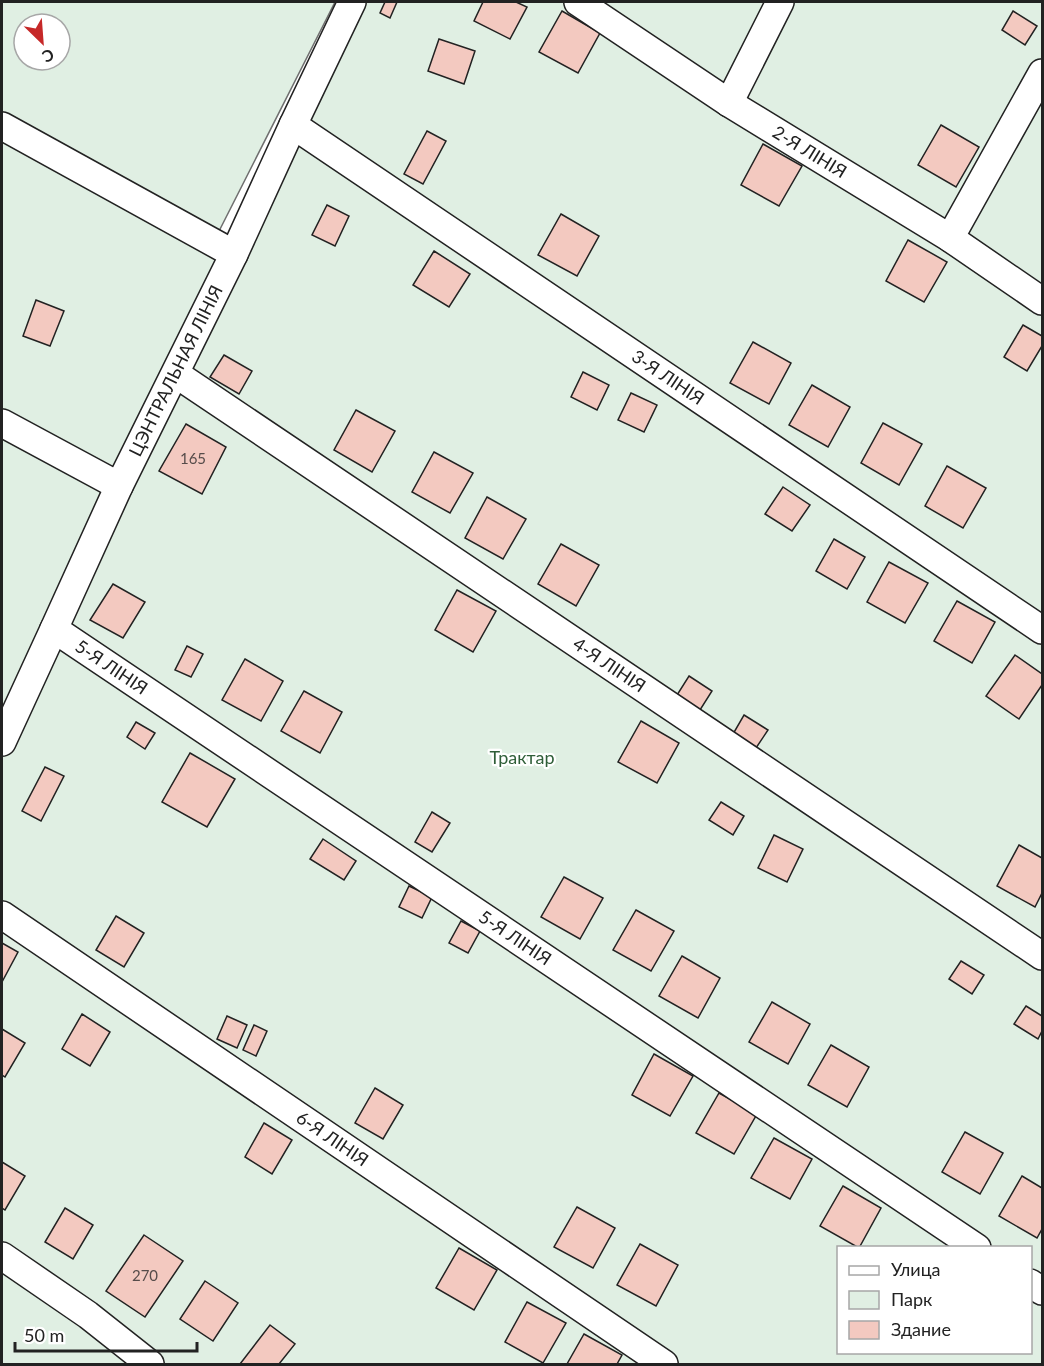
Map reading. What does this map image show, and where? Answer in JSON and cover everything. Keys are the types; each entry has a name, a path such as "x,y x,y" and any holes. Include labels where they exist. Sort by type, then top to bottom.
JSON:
{"street":[{"name":"ЦЭНТРАЛЬНАЯ ЛІНІЯ","path":"2,742 7,714 54,629 118,486 176,374 352,2"},
{"name":"2-Я ЛІНІЯ","path":"578,2 729,103 950,238 1042,301"},
{"path":"729,103 780,2"},
{"path":"950,238 1042,73"},
{"name":"3-Я ЛІНІЯ","path":"293,125 1042,630"},
{"path":"2,126 234,254"},
{"name":"4-Я ЛІНІЯ","path":"176,374 1042,956"},
{"path":"2,423 118,486"},
{"name":"5-Я ЛІНІЯ","path":"54,629 974,1246"},
{"name":"6-Я ЛІНІЯ","path":"2,915 664,1365"},
{"path":"2,1256 88,1315 150,1365"}],"green space":[{"path":"2,2 335,2 213,243 2,126"},
{"name":"Трактар","path":"363,2 1042,2 1042,1364 2,1364 2,137 239,268"}],"building":[{"path":"385,2 397,2 390,18 380,13"},
{"path":"483,2 516,2 527,7 510,39 474,21"},
{"path":"562,11 600,33 578,73 539,52"},
{"path":"1013,11 1037,26 1025,45 1002,30"},
{"path":"439,39 475,51 464,84 428,71"},
{"path":"941,125 979,147 956,187 918,165"},
{"path":"427,131 446,141 423,184 404,174"},
{"path":"763,144 802,166 779,206 741,185"},
{"path":"327,205 349,216 335,246 312,235"},
{"path":"561,214 599,236 577,276 538,255"},
{"path":"908,240 947,262 924,302 886,281"},
{"path":"434,251 470,274 449,307 413,285"},
{"path":"36,300 64,311 50,346 23,336"},
{"path":"1023,325 1042,336 1042,346 1027,371 1004,357"},
{"path":"753,342 791,363 769,404 730,383"},
{"path":"224,355 252,371 239,394 210,377"},
{"path":"583,372 609,385 597,410 571,397"},
{"path":"812,385 850,407 828,447 789,425"},
{"path":"631,393 657,405 644,432 618,420"},
{"path":"356,410 395,431 372,472 334,450"},
{"path":"883,423 922,444 899,485 861,463"},
{"path":"186,424 226,447 202,494 159,471"},
{"path":"434,452 473,473 450,513 412,492"},
{"path":"947,466 986,488 963,528 925,506"},
{"path":"783,487 810,505 792,531 765,514"},
{"path":"487,497 526,519 503,559 465,538"},
{"path":"834,539 865,557 847,589 816,571"},
{"path":"561,544 599,565 576,606 538,584"},
{"path":"889,562 928,583 905,623 867,602"},
{"path":"113,584 145,602 123,638 90,620"},
{"path":"457,590 496,611 473,652 435,630"},
{"path":"957,601 995,622 972,663 934,641"},
{"path":"187,646 203,654 191,677 175,670"},
{"path":"1015,655 1042,674 1042,685 1019,719 986,696"},
{"path":"245,659 283,681 261,721 222,700"},
{"path":"689,676 712,691 700,710 677,695"},
{"path":"304,691 342,712 320,753 281,731"},
{"path":"744,715 768,730 756,748 733,734"},
{"path":"641,721 679,743 657,783 618,762"},
{"path":"136,722 155,733 145,749 127,737"},
{"path":"190,753 235,779 207,827 162,802"},
{"path":"45,767 64,776 41,821 22,811"},
{"path":"721,802 744,816 733,835 709,820"},
{"path":"432,812 450,823 432,852 415,842"},
{"path":"774,835 803,849 787,882 758,868"},
{"path":"323,839 356,861 344,880 310,859"},
{"path":"1019,845 1042,858 1042,893 1035,907 997,886"},
{"path":"564,877 603,898 580,939 541,917"},
{"path":"409,886 432,897 422,918 399,907"},
{"path":"636,910 674,931 651,971 613,950"},
{"path":"116,916 144,933 124,967 96,950"},
{"path":"461,921 480,931 468,953 449,943"},
{"path":"2,943 18,952 2,982"},
{"path":"682,956 720,978 698,1018 659,996"},
{"path":"961,961 984,975 972,994 949,979"},
{"path":"772,1002 810,1024 788,1064 749,1042"},
{"path":"1026,1006 1042,1016 1042,1031 1038,1039 1014,1024"},
{"path":"82,1014 110,1032 90,1066 62,1049"},
{"path":"227,1016 247,1025 237,1048 217,1039"},
{"path":"254,1025 267,1031 256,1056 243,1050"},
{"path":"2,1029 25,1043 5,1077 2,1075"},
{"path":"831,1045 869,1067 847,1107 808,1085"},
{"path":"654,1054 693,1076 670,1116 632,1095"},
{"path":"375,1088 403,1105 383,1139 355,1123"},
{"path":"719,1093 757,1114 734,1154 696,1133"},
{"path":"264,1123 292,1140 272,1174 245,1157"},
{"path":"965,1132 1003,1153 980,1194 942,1172"},
{"path":"774,1138 812,1159 790,1199 751,1178"},
{"path":"2,1162 25,1176 5,1210 2,1208"},
{"path":"1022,1176 1042,1188 1042,1229 1037,1238 999,1216"},
{"path":"843,1186 881,1208 860,1246 855,1246 820,1226"},
{"path":"577,1207 615,1228 593,1268 554,1247"},
{"path":"65,1208 93,1225 73,1259 45,1242"},
{"path":"144,1235 183,1261 145,1317 106,1291"},
{"path":"640,1244 678,1265 656,1306 617,1285"},
{"path":"459,1248 497,1270 474,1310 436,1288"},
{"path":"205,1281 238,1303 213,1341 180,1319"},
{"path":"527,1302 566,1323 543,1363 505,1342"},
{"path":"270,1325 295,1344 279,1364 240,1364"},
{"path":"584,1334 622,1355 617,1364 567,1364"}]}
